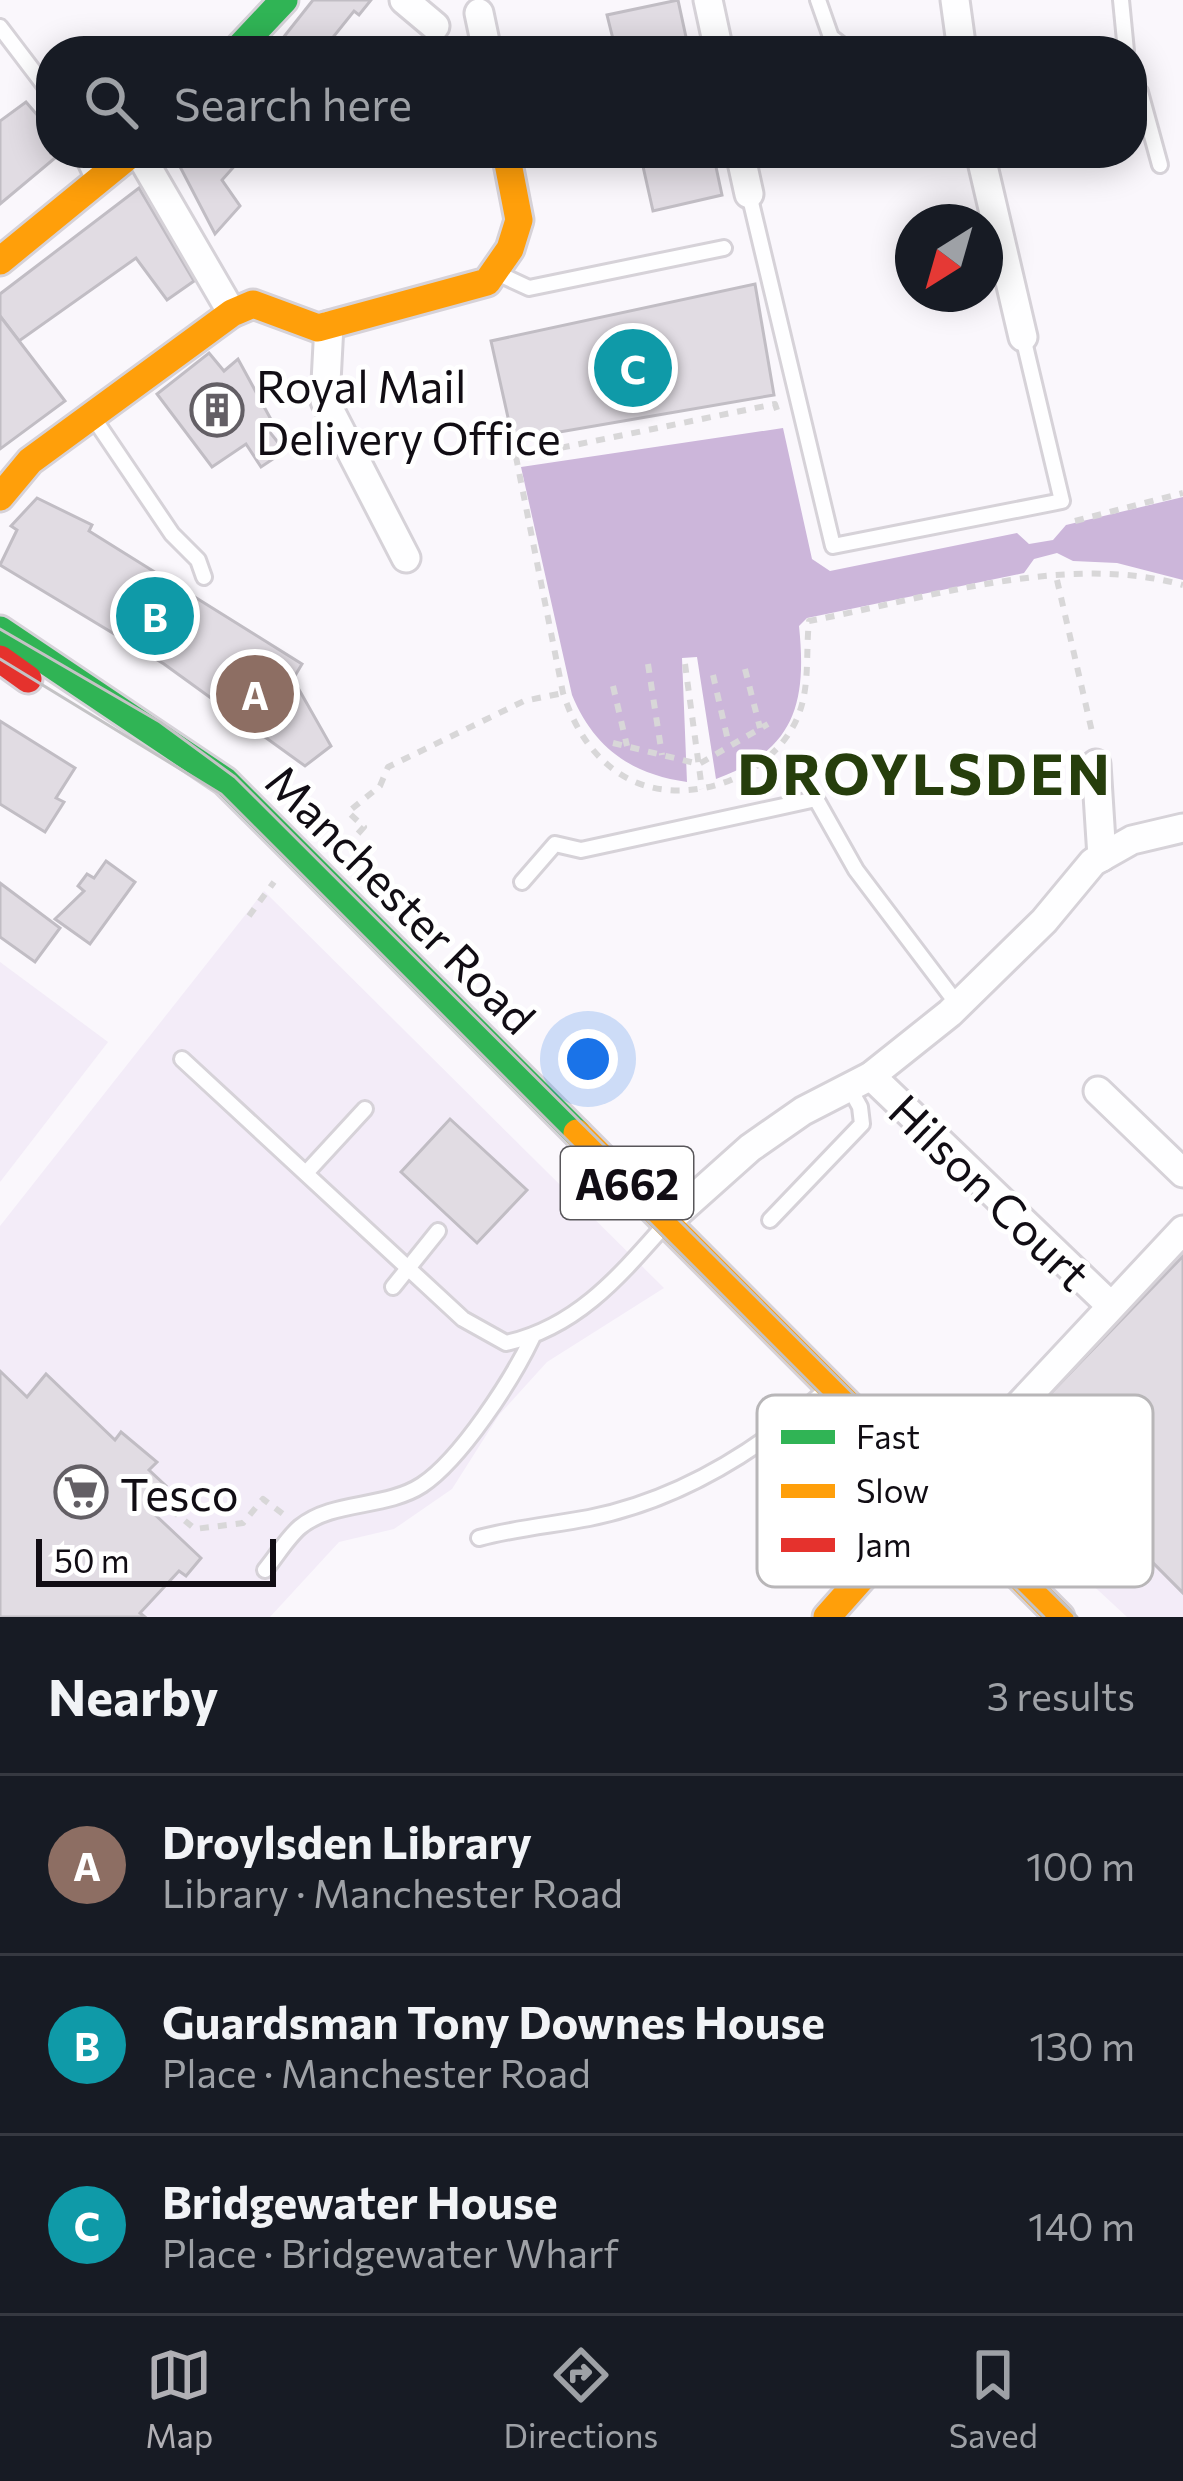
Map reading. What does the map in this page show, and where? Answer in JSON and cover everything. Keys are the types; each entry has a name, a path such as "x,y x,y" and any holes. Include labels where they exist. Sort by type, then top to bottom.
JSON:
{"main road":[{"path":"250,36 284,0"},
{"path":"0,261 117,168"},
{"path":"0,497 30,461 232,313 253,304 318,328 487,282 510,249 519,220 509,168"},
{"name":"Manchester Road","path":"0,630 189,753 321,874 836,1395"},
{"name":"Manchester Road","path":"0,663 189,753"},
{"path":"827,1617 854,1587"},
{"name":"Manchester Road","path":"1030,1587 1060,1617"}],"street":[{"path":"404,0 436,26"},
{"path":"708,0 716,36"},
{"path":"955,0 960,36"},
{"path":"479,13 484,36"},
{"path":"145,168 232,313"},
{"path":"743,168 749,194"},
{"path":"984,168 1023,337"},
{"path":"328,325 325,401 406,558"},
{"path":"1096,764 1102,856"},
{"path":"666,1223 750,1148 860,1082 958,1005 1102,856 1132,840 1183,828"},
{"name":"Hilson Court","path":"860,1082 1110,1306"},
{"path":"1098,1091 1183,1173"},
{"path":"1028,1395 1183,1230"}],"lane":[{"path":"818,0 830,36"},
{"path":"1120,0 1124,36"},
{"path":"0,27 36,74"},
{"path":"1147,118 1160,165"},
{"path":"88,168 96,185"},
{"path":"749,194 833,546 1062,501 1023,337"},
{"path":"495,270 529,288 724,248"},
{"path":"92,416 172,533 198,560 204,578"},
{"path":"522,882 555,844 581,850 816,799 856,870 958,1005"},
{"path":"182,1058 463,1318 506,1343 562,1325 596,1298 666,1223"},
{"path":"770,1220 862,1124 860,1082"},
{"path":"306,1173 364,1109"},
{"path":"393,1287 438,1231"},
{"path":"265,1570 301,1526 332,1512 383,1503 424,1484 516,1372 532,1338"},
{"path":"821,1395 829,1388"},
{"path":"479,1538 523,1526 591,1518 676,1490 757,1448"}],"path":[{"path":"775,404 516,457 563,693 574,728 615,772 659,786 701,789 745,773 771,755 792,729 806,693 809,621 1057,578 1159,578 1183,585"},
{"path":"1057,578 1091,716 1096,764"},
{"path":"648,664 662,755"},
{"path":"685,664 701,789"},
{"path":"613,743 699,764 764,726 745,669"},
{"path":"713,676 729,746"},
{"path":"613,686 627,746"},
{"path":"321,874 364,827 348,812 380,786 388,767 524,701 563,693"},
{"path":"157,1498 195,1528 243,1523 263,1499 301,1526"}],"shaded area":[{"path":"783,428 812,559 830,571 1017,533 1029,544 1053,540 1066,525 1183,497 1183,580 1117,563 1073,561 1057,553 1034,559 1024,573 807,618 799,626 801,678 790,720 763,754 716,779 697,657 682,658 687,782 648,772 603,744 572,695 521,467"},
{"path":"264,891 664,1288 547,1362 499,1415 452,1489 394,1529 339,1542 270,1617 0,1617 0,1226"},
{"path":"0,962 108,1042 0,1182"},
{"path":"1183,1253 1183,1617 1127,1617 1095,1587 1153,1587 1153,1395 1048,1395"}],"building":[{"path":"313,0 371,0 359,15 354,11 334,36 284,36"},
{"path":"678,0 686,36 612,36 607,15"},
{"path":"26,102 36,114 36,168 43,168 0,204 0,121"},
{"path":"181,168 233,168 222,180 240,206 215,234"},
{"path":"643,168 716,168 722,195 653,211"},
{"path":"139,188 194,281 167,300 136,258 19,341 0,316 0,294"},
{"path":"755,284 774,395 513,440 491,341"},
{"path":"0,316 65,401 0,449"},
{"name":"Royal Mail Delivery Office","path":"209,353 224,371 238,359 274,425 268,430 285,451 261,467 246,444 212,467 157,394"},
{"path":"37,498 92,525 89,531 302,664 293,679 331,746 305,766 164,664 0,565 17,530 11,526"},
{"path":"0,721 75,768 56,798 64,802 45,832 0,804"},
{"path":"106,861 135,882 90,944 55,919 84,891 78,886 87,874 94,878"},
{"path":"0,883 60,928 35,962 0,937"},
{"path":"450,1119 527,1190 477,1243 401,1172"},
{"path":"1183,1256 1183,1593 1153,1563 1153,1395 1049,1395"},
{"name":"Tesco","path":"0,1371 27,1397 46,1374 115,1440 121,1432 157,1462 149,1470 166,1486 149,1509 201,1558 186,1576 179,1571 140,1613 145,1617 0,1617"}],"tram line":[{"path":"0,629 160,722 235,777 854,1395"},
{"path":"0,659 221,794 822,1395"},
{"path":"1014,1587 1044,1617"},
{"path":"1047,1587 1077,1617"}],"traffic: fast":[{"path":"250,36 284,0"},
{"path":"0,630 225,781 577,1133"}],"traffic: slow":[{"path":"0,261 114,168"},
{"path":"0,497 30,461 232,313 253,304 318,328 487,282 510,249 519,220 509,168"},
{"path":"577,1133 838,1395"},
{"path":"827,1617 854,1587"},
{"path":"1030,1587 1060,1617"}],"traffic: jam":[{"path":"0,659 28,679"}],"place":[{"name":"Bridgewater House","path":"633,368"},
{"name":"Royal Mail Delivery Office","path":"217,410"},
{"name":"Guardsman Tony Downes House","path":"155,616"},
{"name":"Droylsden Library","path":"255,694"},
{"name":"Tesco","path":"81,1492"}],"district":[{"name":"DROYLSDEN","path":"925,772"}]}
